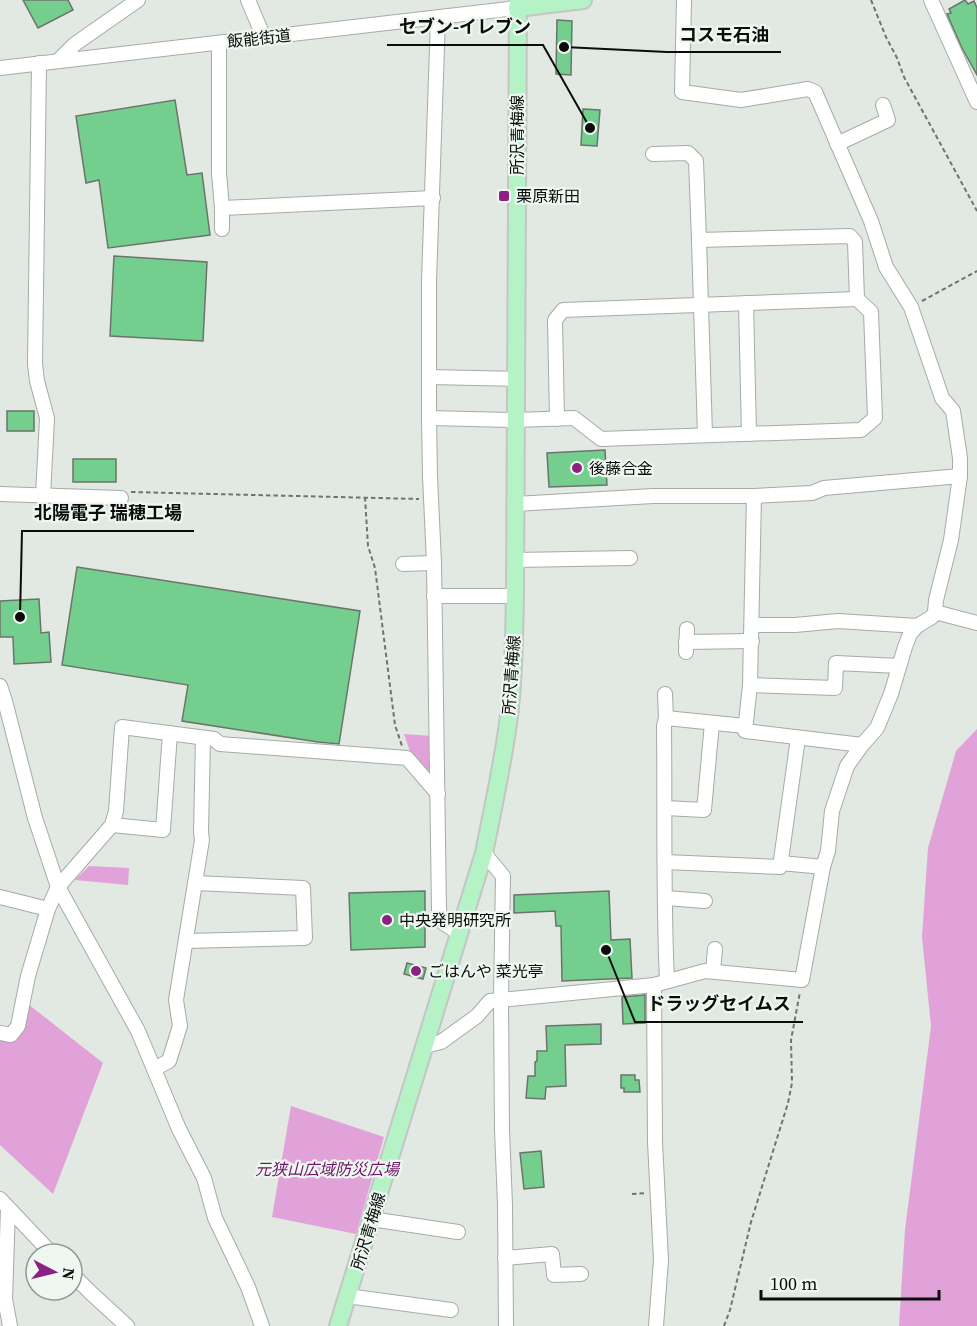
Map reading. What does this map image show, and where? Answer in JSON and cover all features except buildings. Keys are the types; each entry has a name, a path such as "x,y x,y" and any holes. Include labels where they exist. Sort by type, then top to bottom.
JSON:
{"main road":[{"path":"518,4 584,0"},
{"name":"所沢青梅線","path":"338,1326 484,853 499,781 509,716 515,596 518,4"}],"street":[{"path":"58,61 75,44 138,0"},
{"path":"248,0 264,38"},
{"path":"425,1046 441,1042 477,1016 490,1001 501,999 661,983 705,971 802,980 828,851 832,811 847,766 877,728 888,703 910,634 916,626 932,617 935,612 951,540 960,476 960,458 953,411 942,398 911,307 885,267 871,220 814,92 808,89 741,100 682,92 684,0"},
{"path":"931,0 977,102"},
{"name":"飯能街道","path":"0,68 438,18 518,4"},
{"path":"438,18 429,281 429,418 440,910 442,922 459,933"},
{"path":"219,43 219,173 222,229"},
{"path":"39,63 35,364 47,418 43,496"},
{"path":"837,144 888,120 883,105"},
{"path":"653,154 688,153 696,161 705,435"},
{"path":"222,208 433,198"},
{"path":"699,240 850,236 855,242 857,299"},
{"path":"429,418 515,420 574,418 601,439 861,430 874,418 871,312 857,299 563,310 555,320 557,418"},
{"path":"746,303 749,434"},
{"path":"429,377 517,379"},
{"path":"515,504 653,496 754,496 812,493 824,488 960,476"},
{"path":"0,494 124,495"},
{"path":"754,496 753,625 745,732 862,745"},
{"path":"515,560 630,558"},
{"path":"403,564 434,563"},
{"path":"434,596 515,596"},
{"path":"935,612 977,623"},
{"path":"753,625 795,626 838,621 916,626"},
{"path":"687,641 752,641"},
{"path":"750,686 835,688 836,663 899,666"},
{"path":"0,686 35,818 58,887 138,1031 179,1129 204,1178 215,1218 248,1287 262,1326"},
{"path":"656,1326 661,1260 655,1142 666,898 665,694"},
{"path":"666,718 745,726"},
{"path":"665,808 704,810 712,723"},
{"path":"0,1033 11,1035 18,1026 28,976 48,909 58,887 112,825 116,811 122,727 214,739 220,744 407,758 438,794"},
{"path":"112,825 163,830 170,734"},
{"path":"154,1069 169,1061 180,1026 176,1000 202,840 203,738"},
{"path":"665,862 780,867 798,738"},
{"path":"484,853 503,876 501,999 506,1326"},
{"path":"781,863 823,867"},
{"path":"186,941 305,938 303,888 195,883"},
{"path":"0,897 48,909"},
{"path":"666,898 705,900"},
{"path":"713,971 715,949"},
{"path":"4,1204 40,1242"},
{"path":"4,1204 5,1299 10,1326"},
{"path":"371,1219 458,1232"},
{"path":"505,1258 552,1254 554,1275 581,1274"},
{"path":"84,1286 127,1326"},
{"path":"347,1296 451,1310"}],"path":[{"path":"871,0 904,77 977,211"},
{"path":"911,307 977,271"},
{"path":"124,495 431,499"},
{"path":"365,497 368,546 375,568 394,725 407,758"},
{"path":"724,1326 751,1222 788,1103 792,1083 791,1040 802,980"}],"green space":[{"path":"977,729 977,1326 899,1326 905,1230 931,1026 922,937 928,848 956,751"},
{"path":"404,734 432,736 433,768 424,772 411,754"},
{"path":"89,866 129,868 128,885 75,880"},
{"path":"28,1004 103,1063 53,1194 0,1145 0,1040 12,1041 24,1030"},
{"name":"元狭山広域防災広場","path":"291,1106 384,1137 356,1234 272,1217"}],"place":[{"name":"コスモ石油","path":"564,47"},
{"name":"セブン-イレブン","path":"590,128"},
{"name":"栗原新田","path":"504,196"},
{"name":"後藤合金","path":"577,468"},
{"name":"北陽電子 瑞穂工場","path":"20,617"},
{"name":"中央発明研究所","path":"387,920"},
{"name":"ドラッグセイムス","path":"606,950"},
{"name":"ごはんや 菜光亭","path":"416,971"}]}
